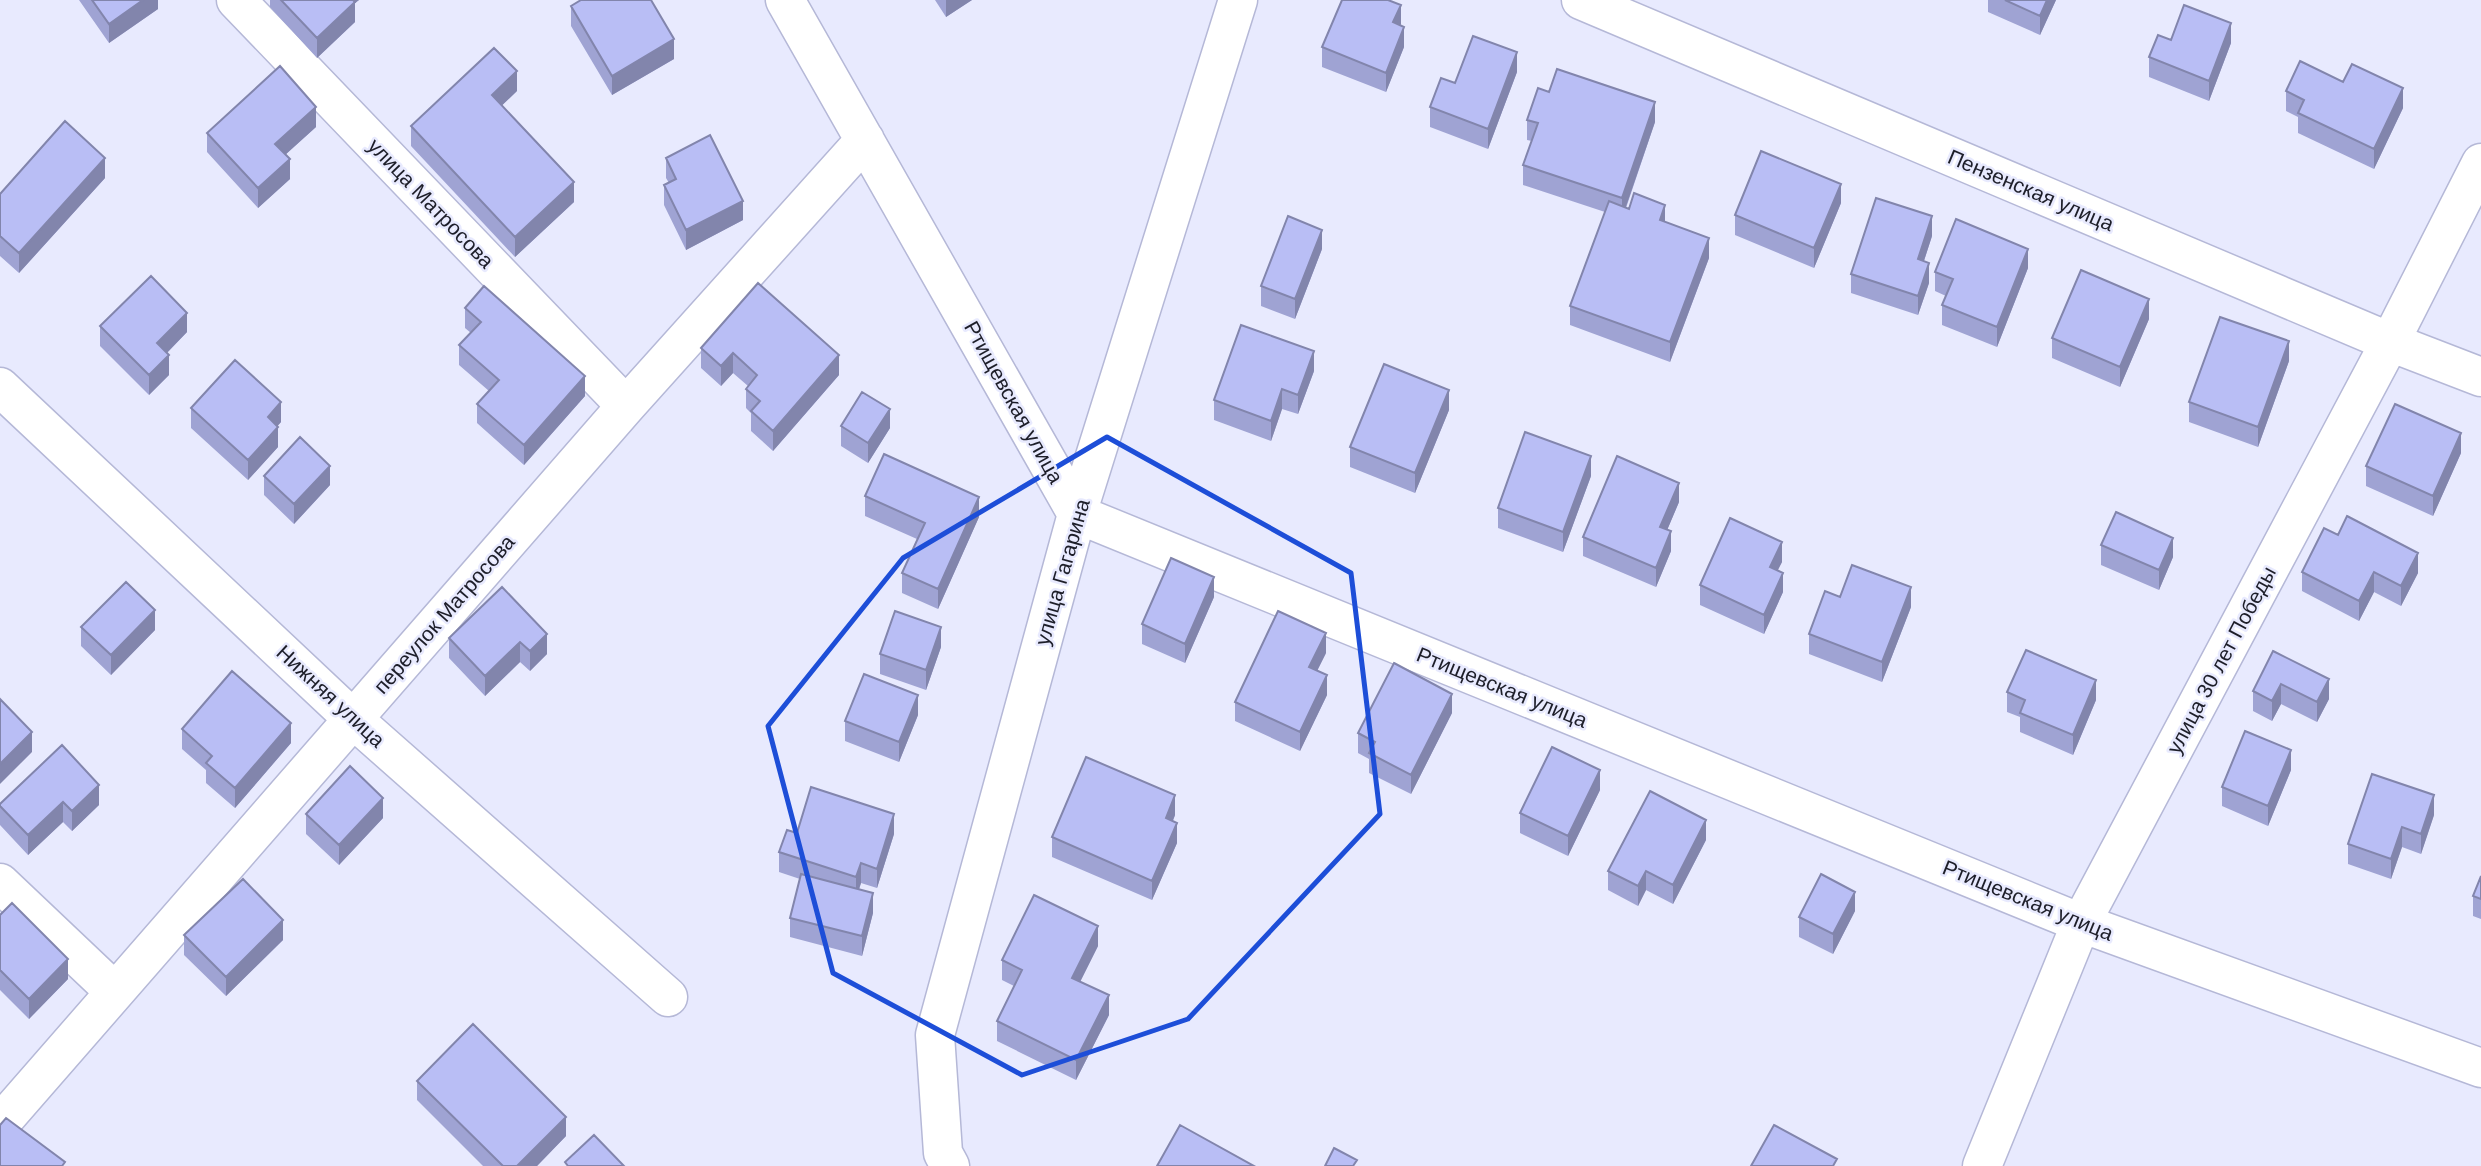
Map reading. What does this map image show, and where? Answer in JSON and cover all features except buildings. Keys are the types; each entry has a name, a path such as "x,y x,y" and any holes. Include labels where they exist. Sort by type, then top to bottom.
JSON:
{"street":[{"name":"улица Матросова","path":"236,0 626,406"},
{"name":"Ртищевская улица","path":"785,0 1077,514 2081,923 2481,1068"},
{"name":"улица Гагарина","path":"943,1162 935,1035 1077,514 1238,0"},
{"name":"Пензенская улица","path":"1581,0 2390,342 2481,377"},
{"name":"переулок Матросова","path":"0,1124 626,406 865,140"},
{"name":"улица 30 лет Победы","path":"1982,1166 2081,923 2390,342 2481,163"},
{"name":"Нижняя улица","path":"0,387 353,719 668,997"},
{"path":"0,883 115,992"}],"highlighted area":[{"path":"1107,437 1351,573 1380,814 1188,1019 1022,1075 833,973 768,726 903,558"}]}
